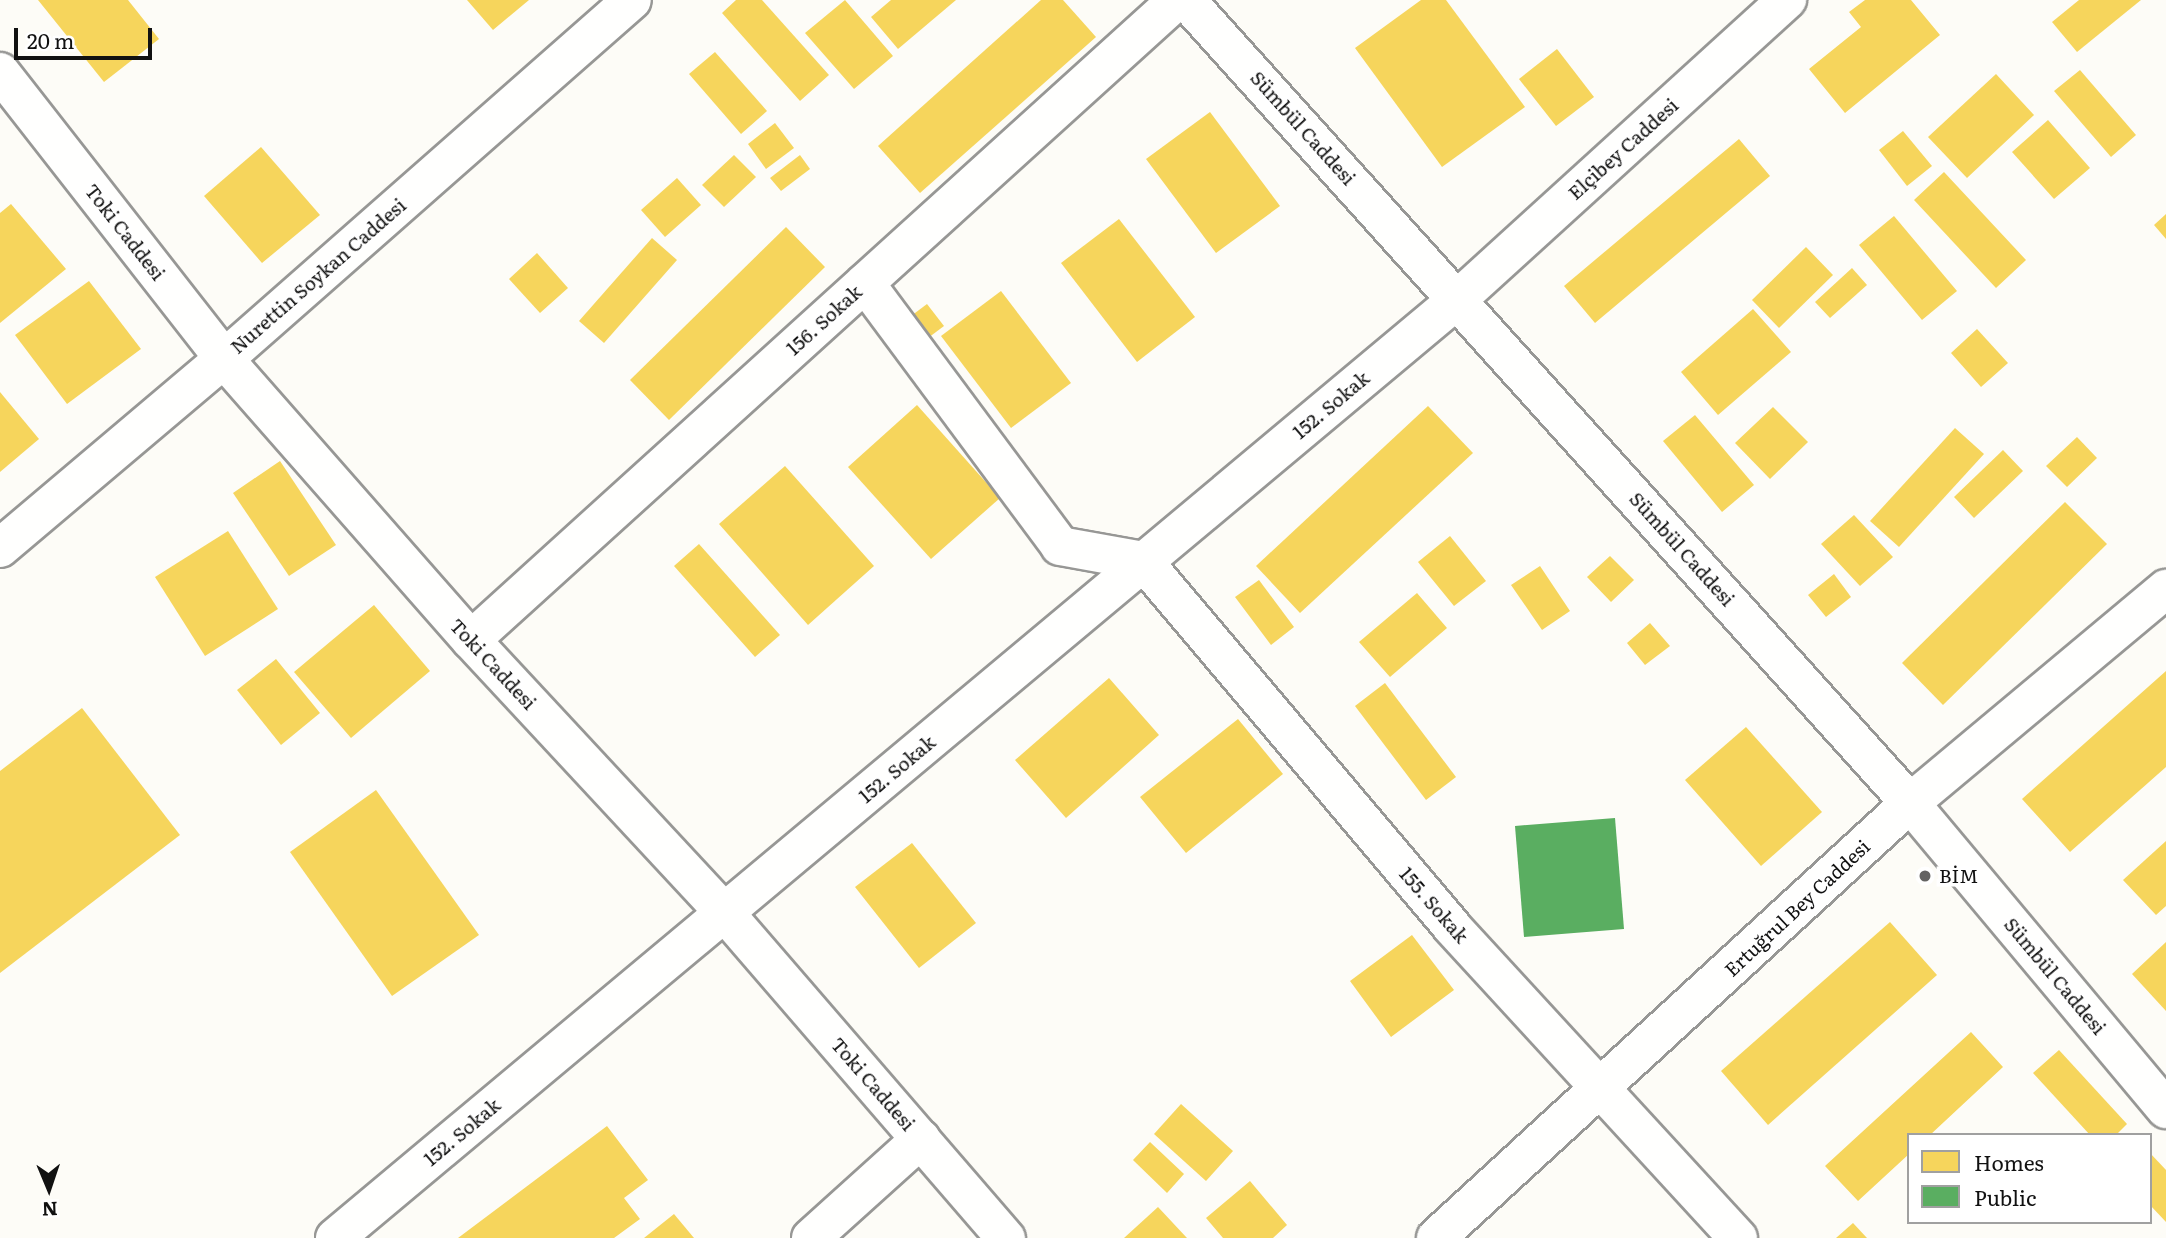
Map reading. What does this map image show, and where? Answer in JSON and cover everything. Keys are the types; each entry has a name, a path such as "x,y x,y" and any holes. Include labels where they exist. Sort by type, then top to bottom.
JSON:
{"street":[{"name":"Nurettin Soykan Caddesi","path":"0,548 224,359 632,0"},
{"name":"156. Sokak","path":"471,640 1177,0"},
{"name":"Sümbül Caddesi","path":"1186,0 1910,803 2166,1109"},
{"name":"Elçibey Caddesi","path":"1458,299 1787,0"},
{"name":"Toki Caddesi","path":"0,72 224,359 471,640 725,914 1006,1238"},
{"path":"865,282 1060,546 1143,561"},
{"name":"152. Sokak","path":"334,1238 1458,299"},
{"name":"155. Sokak","path":"1143,561 1451,926 1603,1086 1738,1238"},
{"name":"Ertuğrul Bey Caddesi","path":"1436,1238 1910,803 2166,589"},
{"path":"811,1238 921,1139"}],"building: Homes":[{"path":"38,0 128,0 159,39 104,82"},
{"path":"467,0 529,0 493,30"},
{"path":"736,0 762,0 829,75 800,101 722,13"},
{"path":"845,0 893,56 854,89 805,33"},
{"path":"891,0 956,0 898,49 871,17"},
{"path":"1041,0 1063,0 1096,37 920,193 878,146"},
{"path":"1421,0 1446,0 1525,107 1442,167 1355,48"},
{"path":"1865,0 1911,0 1940,35 1845,113 1809,69 1861,27 1849,12"},
{"path":"2079,0 2141,0 2077,52 2052,22"},
{"path":"1557,49 1594,97 1556,126 1519,79"},
{"path":"715,52 767,111 741,134 689,74"},
{"path":"2080,70 2136,135 2111,157 2054,91"},
{"path":"1996,74 2034,115 1967,178 1928,137"},
{"path":"1210,112 1280,206 1216,253 1146,159"},
{"path":"2048,120 2090,168 2054,199 2012,152"},
{"path":"775,123 794,148 766,169 748,144"},
{"path":"1903,131 1932,166 1907,186 1879,150"},
{"path":"1739,139 1770,176 1595,323 1564,286"},
{"path":"261,147 320,215 262,263 204,196"},
{"path":"734,155 756,177 724,207 702,185"},
{"path":"800,155 810,169 781,191 770,178"},
{"path":"1944,172 2026,260 1996,288 1914,200"},
{"path":"677,178 701,205 665,237 641,210"},
{"path":"11,204 66,269 0,323 0,213"},
{"path":"2166,214 2166,239 2154,225"},
{"path":"1894,216 1957,291 1922,320 1859,245"},
{"path":"1119,219 1195,317 1137,362 1061,263"},
{"path":"786,227 825,267 669,420 630,380"},
{"path":"652,238 677,260 604,343 579,321"},
{"path":"1806,247 1833,275 1779,328 1752,300"},
{"path":"537,253 568,288 540,313 509,279"},
{"path":"1852,268 1867,285 1830,318 1815,302"},
{"path":"89,281 141,349 67,404 15,335"},
{"path":"1001,291 1071,383 1011,428 941,336"},
{"path":"927,304 944,326 924,341 907,319"},
{"path":"1753,309 1791,352 1718,415 1681,372"},
{"path":"1977,329 2008,363 1981,387 1951,353"},
{"path":"0,392 39,439 0,472"},
{"path":"917,405 1000,498 931,559 848,467"},
{"path":"1428,406 1473,453 1300,613 1256,566"},
{"path":"1773,407 1808,442 1770,479 1735,443"},
{"path":"1695,415 1754,485 1722,512 1663,441"},
{"path":"1955,428 1984,454 1899,547 1870,521"},
{"path":"2077,437 2097,458 2067,487 2046,466"},
{"path":"2003,450 2023,471 1974,518 1954,497"},
{"path":"280,461 336,545 289,576 233,493"},
{"path":"785,466 874,566 808,625 719,524"},
{"path":"2065,502 2107,544 1943,705 1902,663"},
{"path":"1854,515 1893,557 1860,586 1821,544"},
{"path":"228,531 278,609 205,656 155,577"},
{"path":"1450,536 1486,581 1454,606 1418,562"},
{"path":"699,544 780,635 755,657 674,566"},
{"path":"1610,556 1634,580 1611,602 1587,577"},
{"path":"1540,566 1570,611 1542,630 1511,585"},
{"path":"1834,574 1851,597 1826,617 1808,595"},
{"path":"1259,580 1294,627 1271,645 1235,597"},
{"path":"1417,593 1447,628 1390,677 1359,642"},
{"path":"374,605 430,671 351,738 294,672"},
{"path":"1650,623 1670,646 1645,665 1627,643"},
{"path":"276,659 320,713 281,745 237,690"},
{"path":"2166,671 2166,767 2070,852 2022,799"},
{"path":"1109,678 1159,735 1066,818 1015,760"},
{"path":"1385,683 1456,777 1426,800 1355,706"},
{"path":"82,708 180,835 0,973 0,771"},
{"path":"1238,719 1283,774 1186,853 1140,797"},
{"path":"1746,727 1822,812 1761,866 1685,780"},
{"path":"376,790 479,935 392,996 290,852"},
{"path":"2166,841 2166,906 2156,915 2123,880"},
{"path":"912,843 976,923 919,968 855,887"},
{"path":"1890,922 1937,975 1768,1125 1721,1071"},
{"path":"1412,935 1454,990 1391,1037 1350,981"},
{"path":"2166,942 2166,1011 2132,974"},
{"path":"1971,1032 2003,1067 1932,1133 1907,1133 1907,1156 1858,1201 1825,1166"},
{"path":"2059,1050 2127,1124 2118,1133 2088,1133 2033,1073"},
{"path":"1181,1104 1233,1151 1206,1181 1154,1134"},
{"path":"607,1126 648,1180 624,1198 640,1219 614,1238 458,1238"},
{"path":"1150,1142 1184,1174 1167,1193 1133,1160"},
{"path":"2152,1155 2166,1170 2166,1222 2152,1207"},
{"path":"1250,1181 1287,1225 1273,1238 1223,1238 1206,1218"},
{"path":"1158,1207 1187,1238 1124,1238"},
{"path":"674,1214 694,1238 644,1238"},
{"path":"1853,1223 1867,1238 1836,1238"}],"building: Public":[{"path":"1615,818 1624,929 1524,937 1515,826"}],"place":[{"name":"BİM","path":"1925,876"}]}
